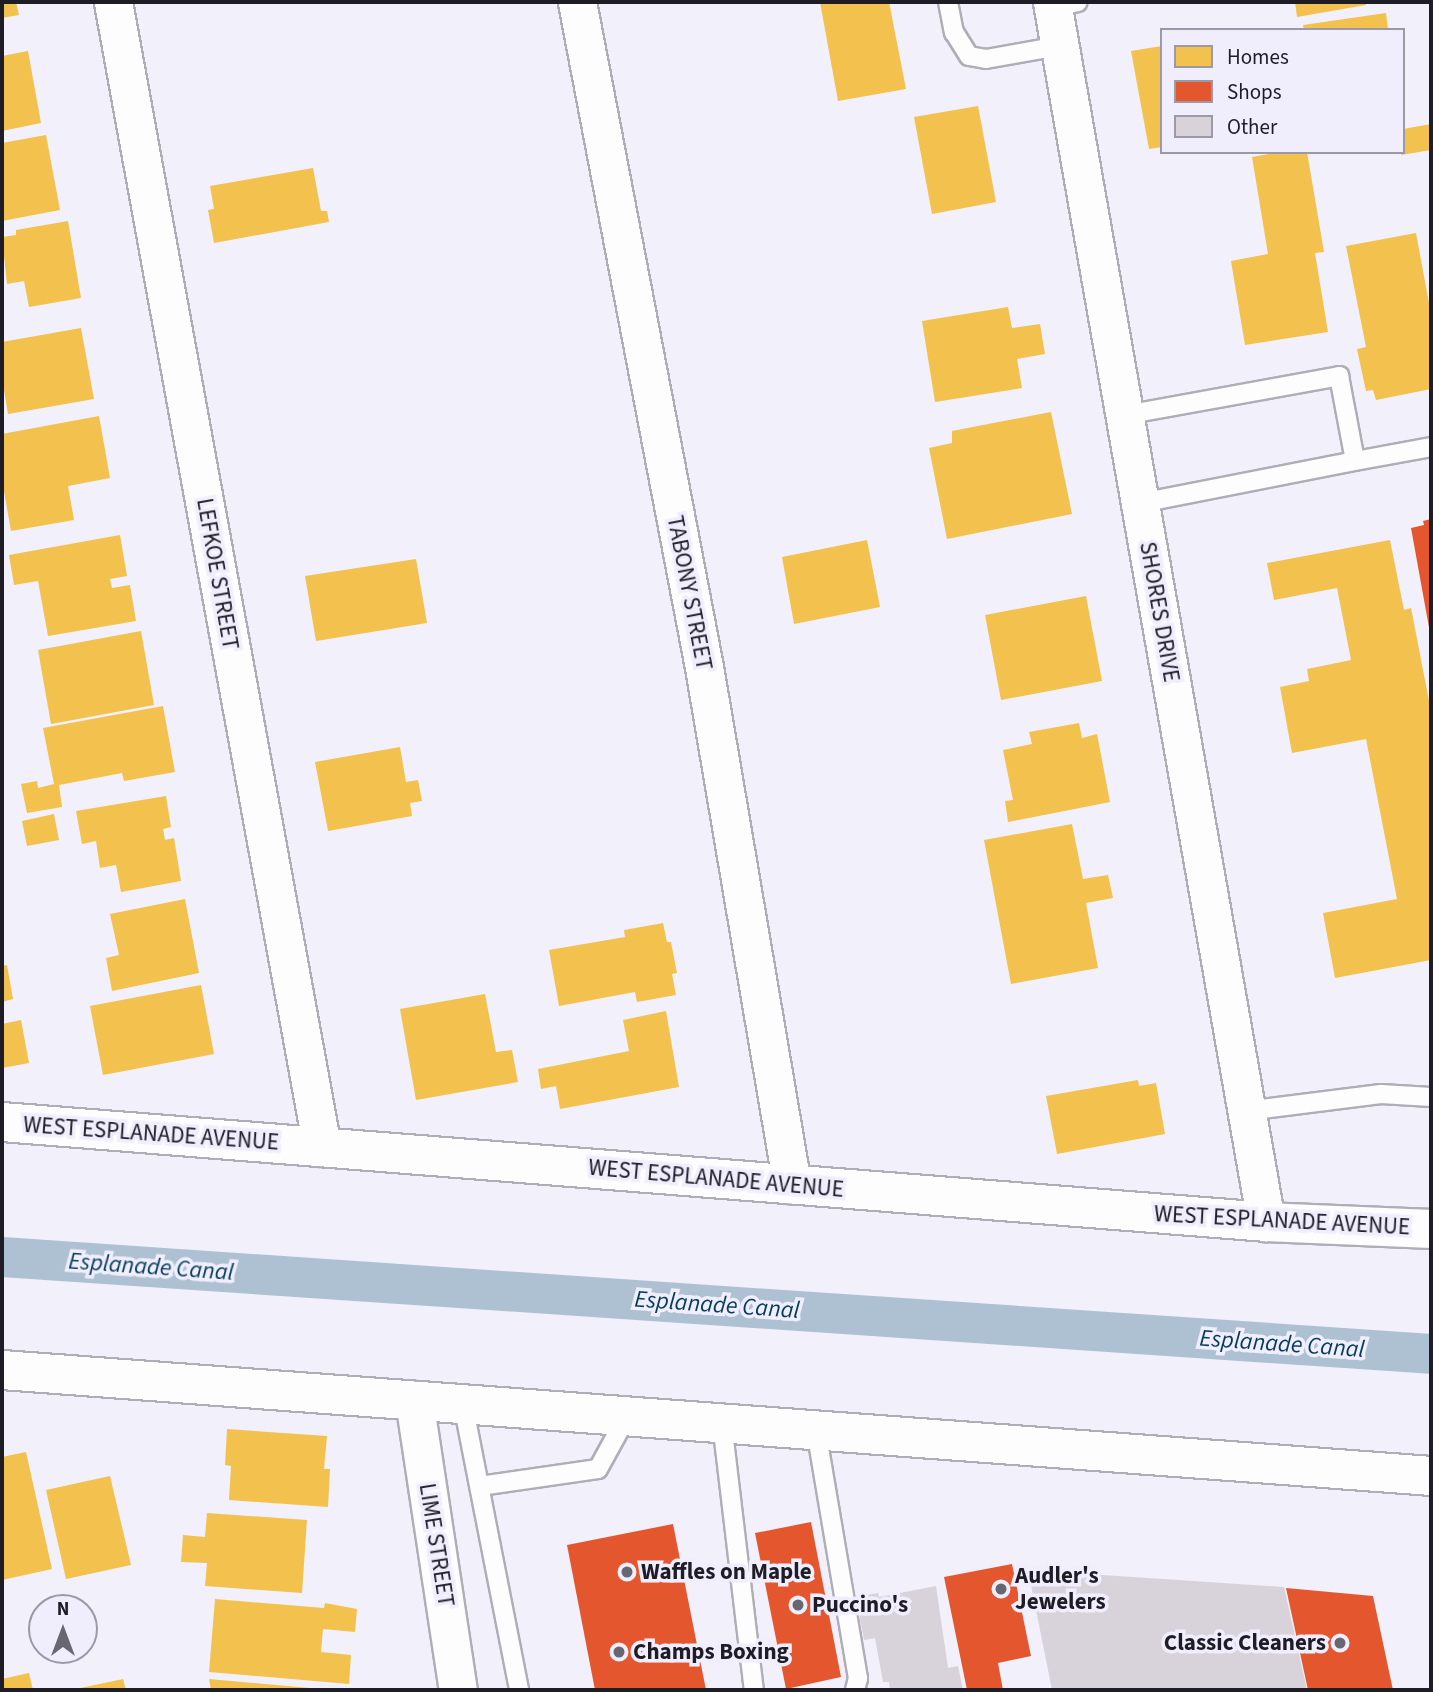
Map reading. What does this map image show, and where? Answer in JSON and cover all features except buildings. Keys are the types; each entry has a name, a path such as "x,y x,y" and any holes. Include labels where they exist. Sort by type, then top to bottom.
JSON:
{"main road":[{"name":"WEST ESPLANADE AVENUE","path":"2,1122 1266,1222 1431,1229"},
{"path":"2,1370 1431,1476"}],"street":[{"name":"LEFKOE STREET","path":"113,2 322,1147"},
{"name":"TABONY STREET","path":"577,2 701,653 792,1185"},
{"name":"SHORES DRIVE","path":"1061,4 1060,46 1266,1222"},
{"name":"LIME STREET","path":"414,1400 458,1690"}],"lane":[{"path":"948,2 954,32 970,56 986,59 1060,46"},
{"path":"1125,415 1339,376 1355,461"},
{"path":"1140,503 1431,447"},
{"path":"1246,1111 1381,1094 1431,1097"},
{"path":"463,1404 519,1690"},
{"path":"480,1486 598,1469 626,1416"},
{"path":"722,1423 754,1690"},
{"path":"816,1430 858,1678 855,1690"}],"waterway":[{"name":"Esplanade Canal","path":"2,1257 1431,1354"}],"place":[{"name":"Waffles on Maple","path":"627,1572"},
{"name":"Audler's Jewelers","path":"1001,1589"},
{"name":"Puccino's","path":"798,1605"},
{"name":"Classic Cleaners","path":"1340,1643"},
{"name":"Champs Boxing","path":"619,1652"}]}
